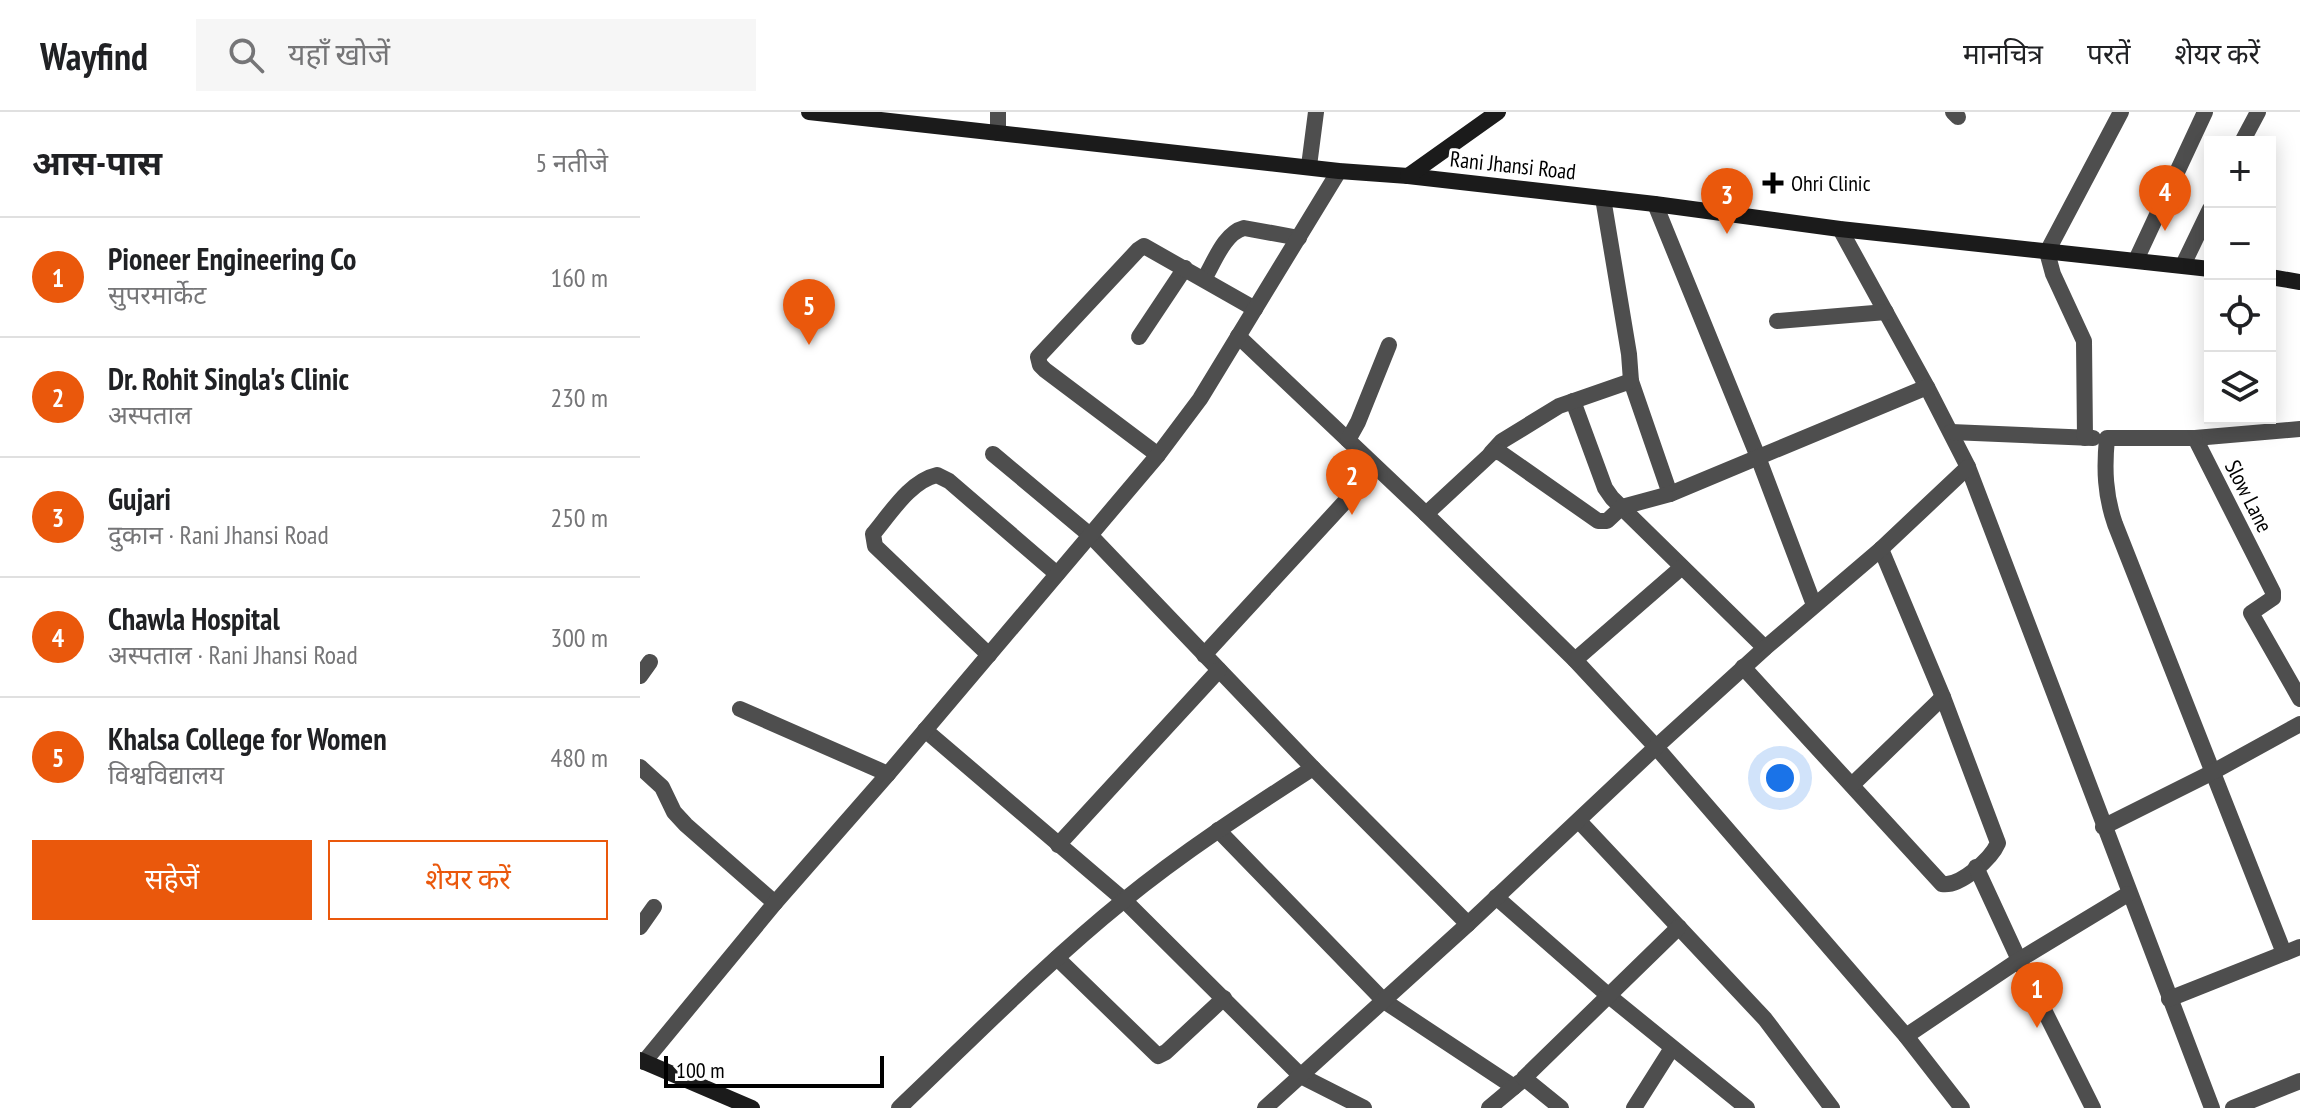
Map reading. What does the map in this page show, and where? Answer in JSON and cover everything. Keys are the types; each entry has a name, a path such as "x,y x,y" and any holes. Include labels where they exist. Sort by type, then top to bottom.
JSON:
{"street":[{"name":"Rani Jhansi Road","path":"809,112 1408,176 1840,229 2204,268"},
{"path":"998,112 998,133"},
{"path":"1309,166 1316,112"},
{"path":"1408,176 1498,112"},
{"path":"2085,438 2084,341 2053,274 2047,252 2121,112"},
{"path":"2136,260 2205,112"},
{"path":"2245,136 2258,112"},
{"path":"752,1108 642,1061 1158,455 1200,399 1339,171"},
{"path":"1603,198 1631,381 1670,494"},
{"path":"1655,204 1758,457 1814,605"},
{"path":"2183,265 2204,221"},
{"path":"1204,279 1229,237 1238,230 1244,228 1299,238"},
{"path":"1840,229 1968,467 2212,1108"},
{"path":"1158,455 1045,370 1038,357 1144,246 1255,309"},
{"path":"1139,337 1185,268"},
{"path":"2276,278 2300,282"},
{"path":"1777,321 1886,312"},
{"path":"1238,336 1575,660 1656,747 1906,1036 1962,1108"},
{"path":"1348,440 1389,345"},
{"path":"1426,514 1502,441 1559,406 1631,381"},
{"path":"1491,453 1501,453 1598,521 1607,521 1622,507 1670,494 1927,387"},
{"path":"1573,401 1605,488 1765,648"},
{"name":"Slow Lane","path":"2300,429 2195,438 2273,592 2273,598 2251,613 2300,699"},
{"path":"1951,432 2085,438 2195,438"},
{"path":"2107,438 2104,468 2110,510 2211,773 2292,950 2169,999"},
{"path":"993,454 1091,536 1313,768 1468,924"},
{"path":"1265,1108 1468,924 1743,667 1881,549 1968,467"},
{"path":"1204,655 1376,468"},
{"path":"989,655 875,546 873,534 916,484 937,475 957,488 1057,574"},
{"path":"1743,667 1942,884 1953,884 1976,867 1998,843 1943,697 1881,549"},
{"path":"1575,660 1682,567"},
{"path":"1058,845 1219,670"},
{"path":"1853,784 1943,697"},
{"path":"740,709 888,774"},
{"path":"2103,827 2300,724"},
{"path":"925,730 1124,900 1301,1076 1364,1108"},
{"path":"640,767 662,787 674,812 686,825 775,903"},
{"path":"899,1108 1057,958 1124,900 1218,830 1313,768"},
{"path":"1579,821 1765,1019 1832,1108"},
{"path":"1218,830 1384,1001 1561,1108"},
{"path":"1976,867 2093,1108"},
{"path":"1906,1036 2019,960 2128,894"},
{"path":"1496,897 1609,996 1747,1108"},
{"path":"640,927 654,907"},
{"path":"1489,1108 1679,927"},
{"path":"1057,958 1158,1056 1224,998"},
{"path":"1634,1108 1672,1048"},
{"path":"2233,1108 2267,1102 2300,1081"}],"place":[{"name":"Ohri Clinic","path":"1773,183"},
{"name":"Chawla Hospital","path":"2165,231"},
{"name":"Gujari","path":"1727,234"},
{"name":"Khalsa College for Women","path":"809,345"},
{"name":"Dr. Rohit Singla's Clinic","path":"1352,515"},
{"name":"Pioneer Engineering Co","path":"2037,1028"}]}
